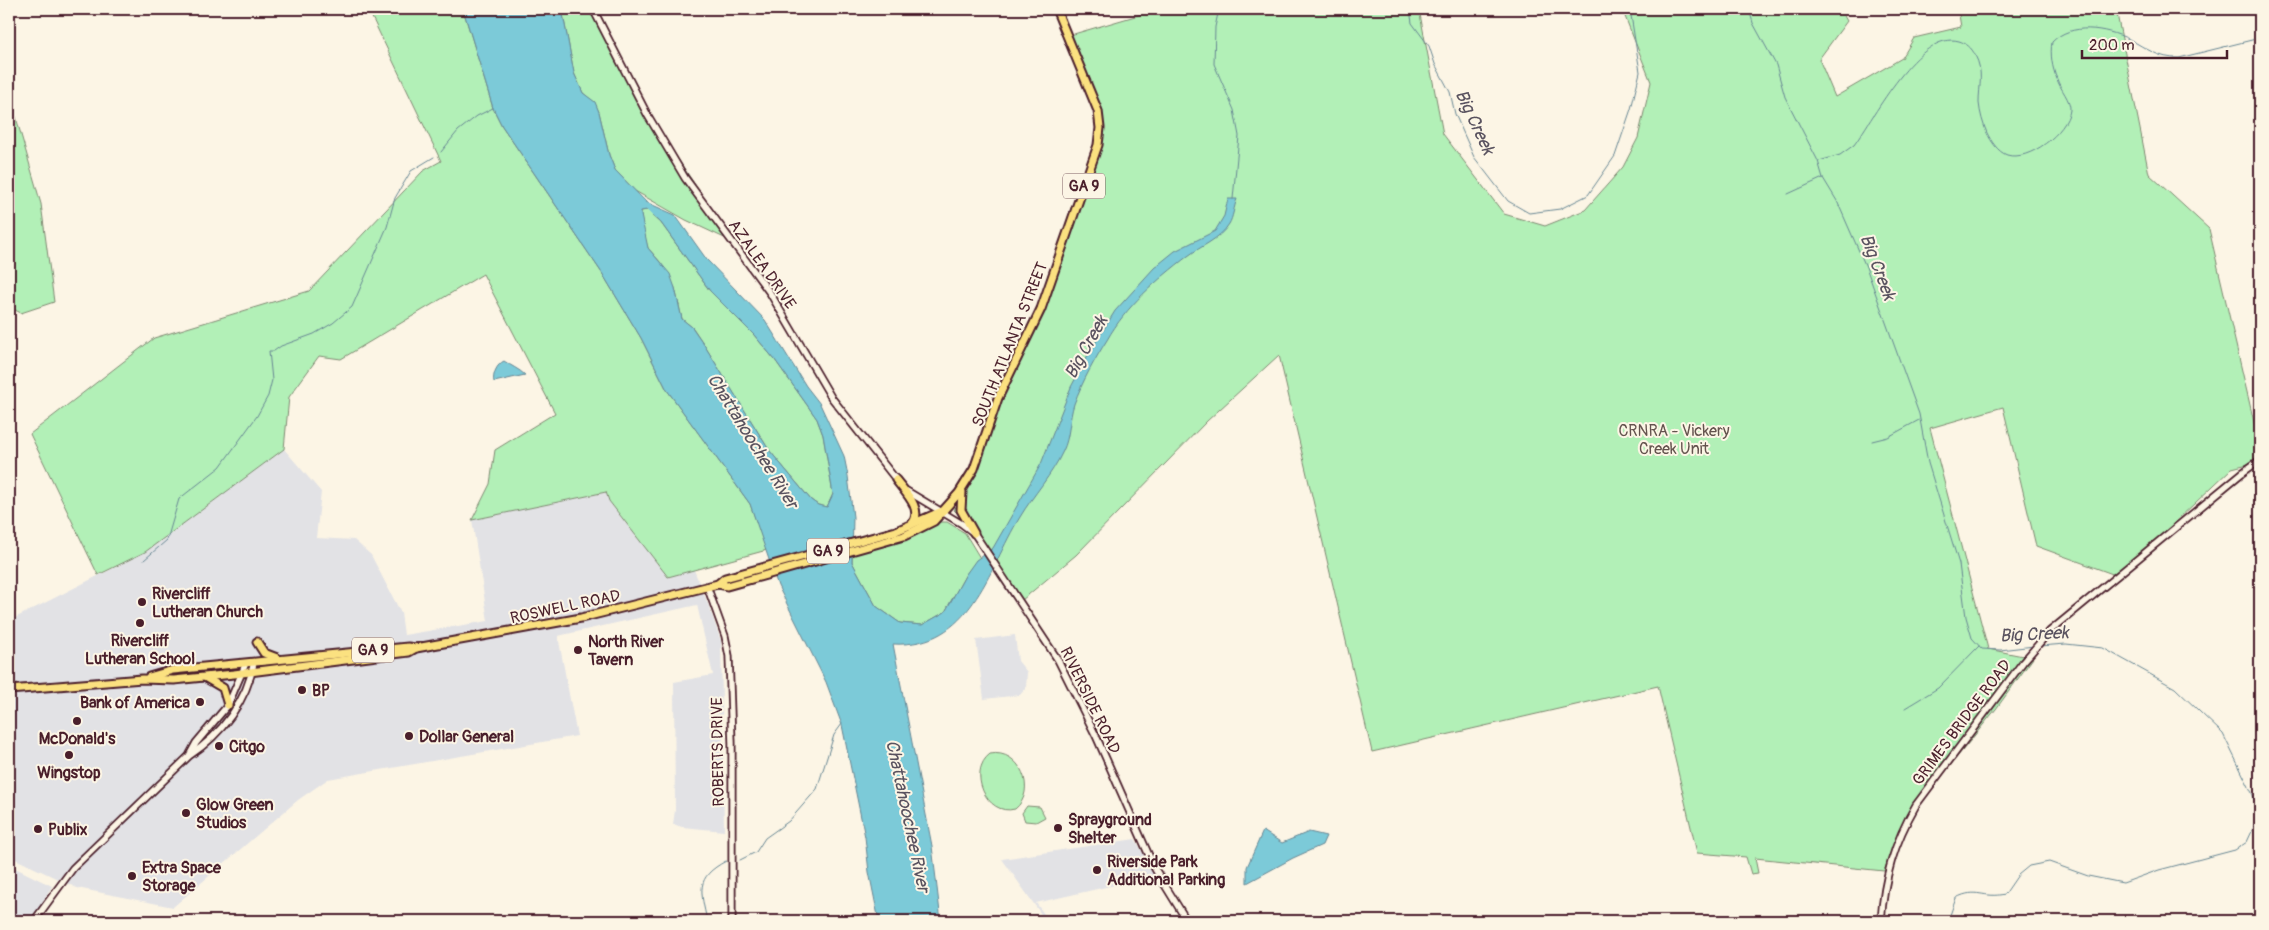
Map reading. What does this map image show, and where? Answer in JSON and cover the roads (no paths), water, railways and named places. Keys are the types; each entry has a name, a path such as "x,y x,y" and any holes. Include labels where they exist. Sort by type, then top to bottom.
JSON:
{"main road":[{"name":"SOUTH ATLANTA STREET","path":"760,573 894,540 934,521 965,486 978,459 1000,392 1041,309 1098,145 1100,128 1098,111 1056,9"},
{"path":"896,480 916,510 916,518 910,526"},
{"path":"965,486 960,506 974,533"},
{"name":"SOUTH ATLANTA STREET","path":"760,573 896,531 941,512"},
{"name":"ROSWELL ROAD","path":"9,690 142,679 174,680 242,674 409,652 416,648 581,618 707,586 718,584 727,586 760,573"},
{"path":"257,642 264,653 282,659"},
{"name":"ROSWELL ROAD","path":"142,679 173,670 408,646 416,648"},
{"path":"203,677 223,688 228,705"}],"street":[{"name":"AZALEA DRIVE","path":"593,9 647,114 684,178 750,263 836,404 896,480 913,496 941,512"},
{"name":"GRIMES BRIDGE ROAD","path":"1881,921 1886,876 1903,827 1916,805 2023,662 2050,631 2242,472 2260,460"},
{"name":"RIVERSIDE ROAD","path":"941,512 974,533 1058,660 1096,736 1155,869 1187,921"},
{"name":"ROBERTS DRIVE","path":"707,586 725,636 729,656 732,751 732,921"},
{"path":"34,921 73,868 189,756 206,744 232,716 252,672 250,662"},
{"path":"189,756 196,743 228,705 242,674 250,662"}],"water":[{"name":"Chattahoochee River","path":"463,9 562,9 574,73 583,93 595,102 609,155 615,170 646,202 675,215 707,260 765,320 806,386 820,404 844,456 853,517 852,562 876,606 900,623 922,625 945,612 976,560 993,548 1041,464 1071,387 1115,311 1154,268 1175,251 1215,231 1224,216 1228,199 1237,199 1230,221 1225,229 1216,238 1165,274 1133,305 1115,328 1093,363 1077,396 1072,410 1067,440 1059,460 1020,517 986,582 973,602 959,620 941,633 919,642 893,644 932,846 941,921 879,921 869,872 865,837 842,725 826,682 778,586 750,504 667,390 641,338 602,273 502,126 493,108","holes":["647,210 661,223 710,291 754,335 775,360 817,419 823,435 833,494 827,507 818,505 811,500 769,450 703,343 692,327 682,319 670,274 648,248 641,211"]},
{"path":"504,361 525,375 494,382 496,370"},
{"path":"1263,831 1282,843 1309,832 1326,836 1322,845 1293,858 1247,883 1247,867"}],"waterway":[{"name":"Big Creek","path":"1219,9 1215,27 1214,64 1234,110 1239,136 1233,199"},
{"name":"Big Creek","path":"1410,9 1412,23 1429,46 1435,64 1450,92 1455,114 1474,157 1508,201 1529,213 1560,209 1588,195 1615,156 1631,109 1640,72 1630,9"},
{"name":"Big Creek","path":"1749,9 1753,23 1776,65 1785,97 1818,161 1823,178 1837,201 1866,267 1919,414 1928,463 1959,564 1966,617 1972,638 1982,649 2000,650 2034,646"},
{"path":"1819,161 1840,155 1854,145 1899,78 1914,61 1929,49 1944,41 1962,42 1974,52 1979,67 1979,103 1986,130 1998,149 2007,155 2016,156 2036,150 2046,143 2055,136 2067,119 2070,106 2058,83 2051,56 2052,42 2060,36 2078,29 2110,32 2129,39 2159,55 2172,58 2179,58 2260,38"},
{"path":"441,152 458,131 477,116 493,108"},
{"path":"144,560 167,540 179,499 220,467 257,416 268,396 272,380 269,351 274,351 281,346 314,334 333,323 352,307 387,227 395,198 411,171 434,157"},
{"path":"1788,194 1823,178"},
{"path":"1872,441 1888,437 1919,420"},
{"name":"Big Creek","path":"1948,921 1956,898 1969,893 2005,894 2018,875 2029,866 2049,862 2088,876 2123,883 2159,870 2235,850 2247,842 2259,816 2253,795 2223,734 2175,688 2103,648 2066,644 2040,646"},
{"path":"1905,708 1938,688 1979,646"},
{"path":"740,860 756,852 765,838 789,821 817,789 834,735 842,724"},
{"path":"707,921 702,886 709,873 726,861"}],"place":[{"name":"Rivercliff Lutheran Church","path":"142,602"},
{"name":"Rivercliff Lutheran School","path":"140,623"},
{"name":"North River Tavern","path":"578,650"},
{"name":"BP","path":"302,690"},
{"name":"Bank of America","path":"200,702"},
{"name":"McDonald's","path":"77,721"},
{"name":"Dollar General","path":"409,736"},
{"name":"Citgo","path":"219,746"},
{"name":"Wingstop","path":"69,755"},
{"name":"Glow Green Studios","path":"186,813"},
{"name":"Sprayground Shelter","path":"1058,828"},
{"name":"Publix","path":"38,829"},
{"name":"Riverside Park Additional Parking","path":"1097,870"},
{"name":"Extra Space Storage","path":"132,876"}],"park label":[{"name":"CRNRA - Vickery Creek Unit","path":"1674,439"}]}
